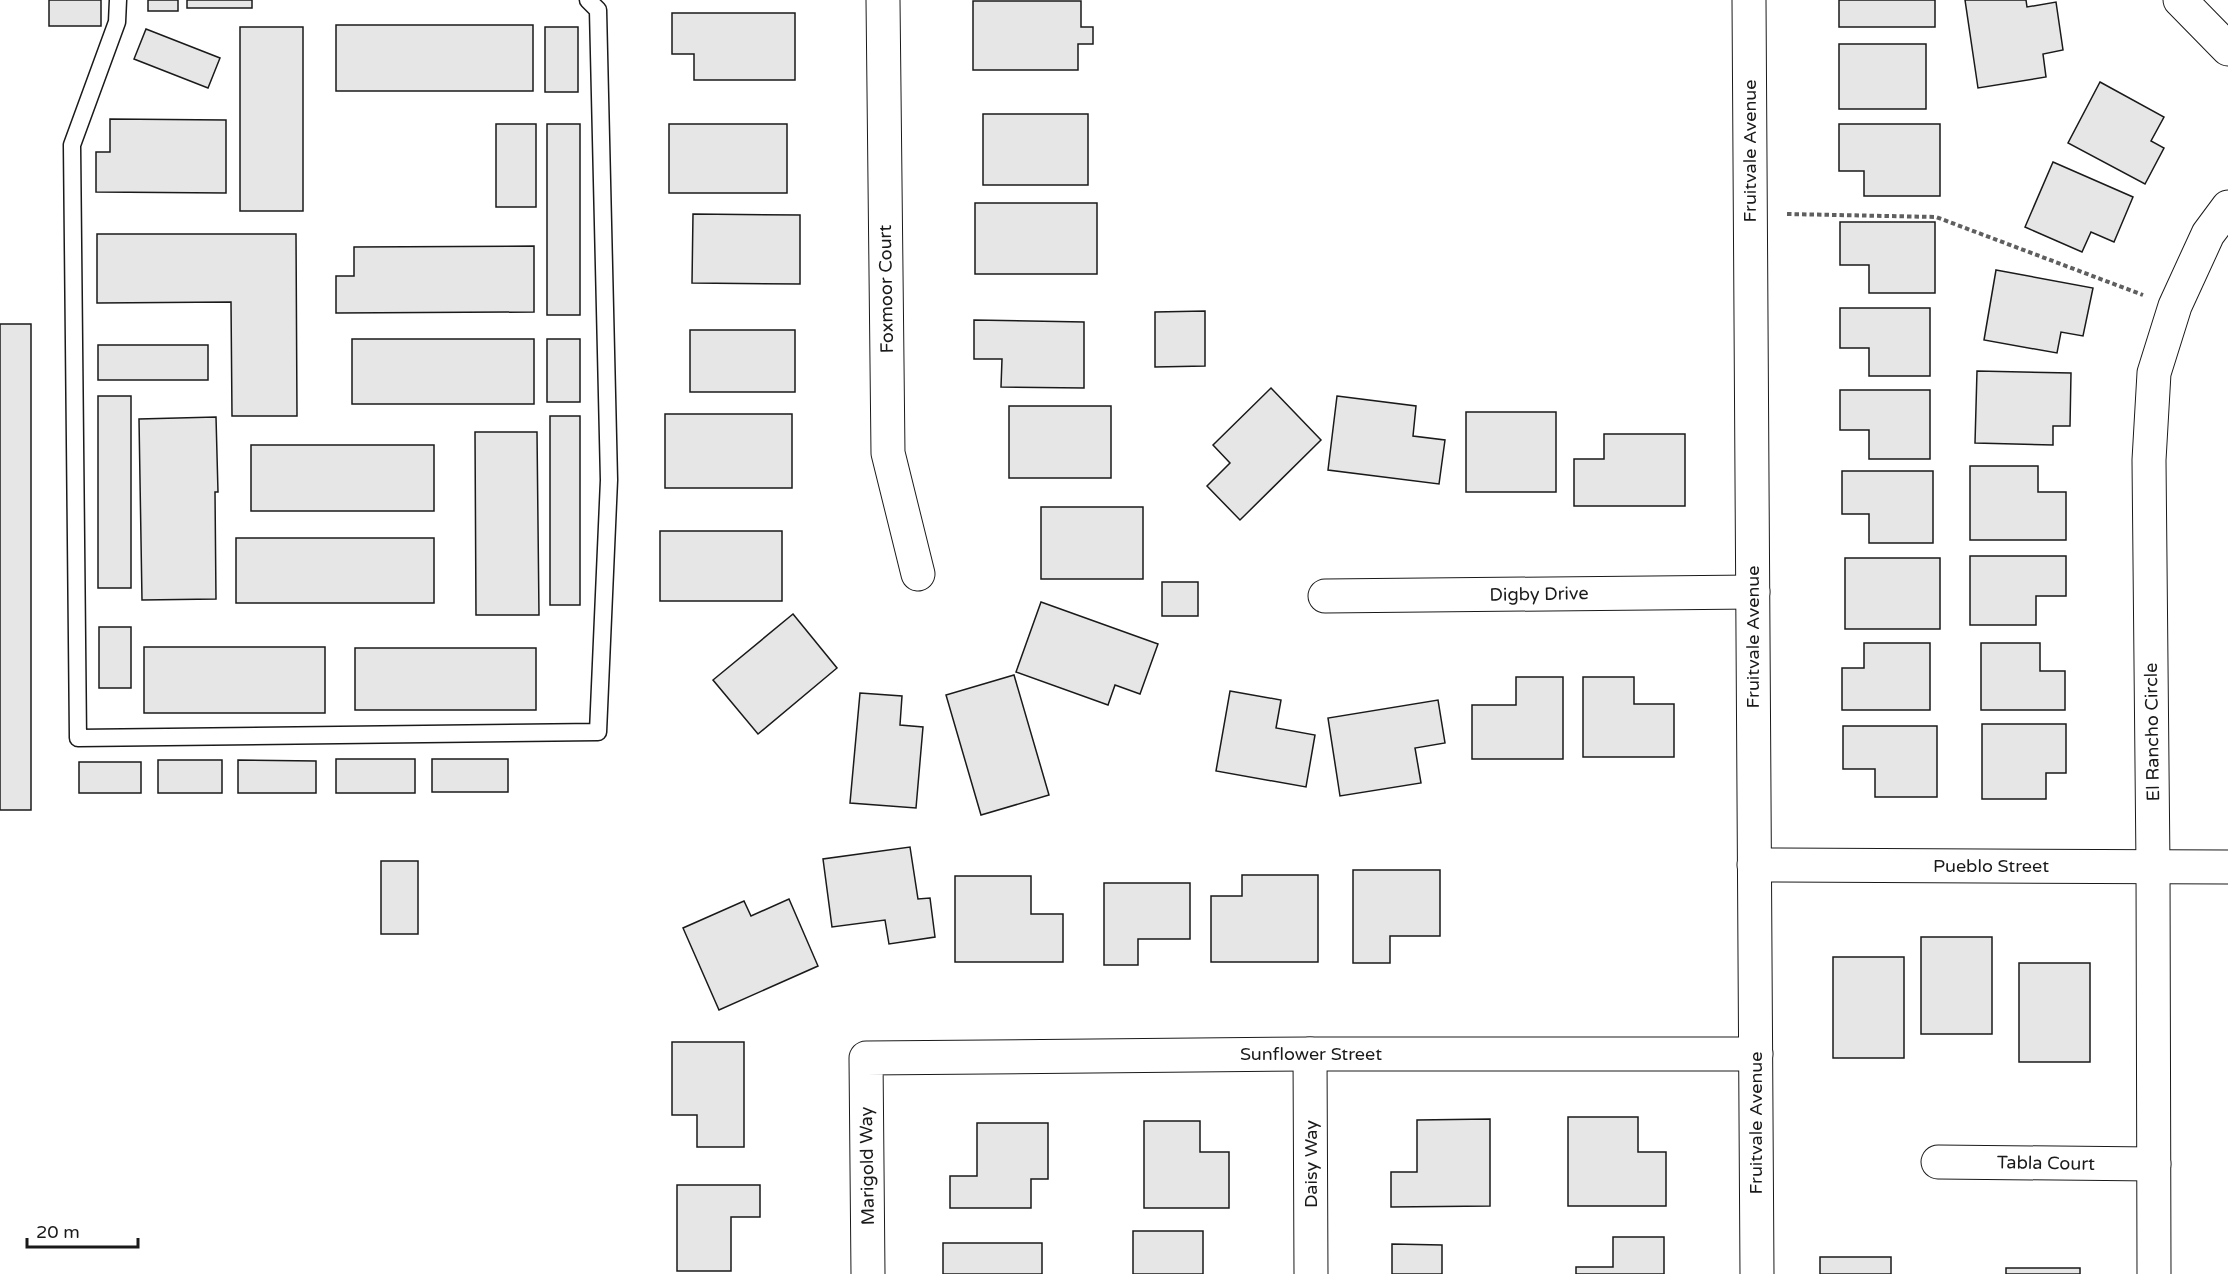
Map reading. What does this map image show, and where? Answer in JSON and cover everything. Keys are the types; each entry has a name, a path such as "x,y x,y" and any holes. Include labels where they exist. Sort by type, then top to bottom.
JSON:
{"street":[{"name":"Foxmoor Court","path":"883,0 888,453 918,574"},
{"name":"Fruitvale Avenue","path":"1749,0 1757,1274"},
{"path":"2180,0 2228,49"},
{"name":"El Rancho Circle","path":"2154,1274 2149,460 2154,373 2175,306 2208,234 2228,207"},
{"name":"Digby Drive","path":"1325,596 1753,592"},
{"name":"Pueblo Street","path":"1755,866 2228,867"},
{"name":"Sunflower Street","path":"866,1058 1310,1054 1756,1054"},
{"name":"Daisy Way","path":"1310,1054 1311,1274"},
{"name":"Marigold Way","path":"866,1058 868,1274"},
{"name":"Tabla Court","path":"1938,1162 2154,1164"}],"lane":[{"path":"118,0 117,22 72,145 78,738 598,732 609,480 598,10 588,0"}],"path":[{"path":"1781,214 1936,217 2175,306"}],"building":[{"path":"49,0 101,0 101,26 49,26"},
{"path":"148,0 178,0 178,11 148,11"},
{"path":"187,0 252,0 252,8 187,8"},
{"path":"1839,0 1935,0 1935,27 1839,27"},
{"path":"1965,0 2026,0 2027,7 2056,2 2063,50 2043,54 2046,77 1978,88"},
{"path":"973,1 1081,1 1081,27 1093,27 1093,44 1078,44 1078,70 973,70"},
{"path":"672,13 795,13 795,80 694,80 694,54 672,54"},
{"path":"336,25 533,25 533,91 336,91"},
{"path":"240,27 303,27 303,211 240,211"},
{"path":"545,27 578,27 578,92 545,92"},
{"path":"146,29 220,58 208,88 134,59"},
{"path":"1839,44 1926,44 1926,109 1839,109"},
{"path":"2100,82 2164,117 2151,141 2164,148 2145,184 2068,143"},
{"path":"983,114 1088,114 1088,185 983,185"},
{"path":"110,119 226,120 226,193 96,192 96,152 110,152"},
{"path":"496,124 536,124 536,207 496,207"},
{"path":"547,124 580,124 580,315 547,315"},
{"path":"669,124 787,124 787,193 669,193"},
{"path":"1839,124 1940,124 1940,196 1864,196 1864,171 1839,171"},
{"path":"2053,162 2133,197 2114,242 2091,232 2082,252 2025,227"},
{"path":"975,203 1097,203 1097,274 975,274"},
{"path":"693,214 800,215 800,284 692,283"},
{"path":"1840,222 1935,222 1935,293 1869,293 1869,265 1840,265"},
{"path":"97,234 296,234 297,416 232,416 231,302 97,303"},
{"path":"534,246 534,312 336,313 336,276 354,276 354,247"},
{"path":"1996,270 2093,288 2083,336 2061,332 2057,353 1984,340"},
{"path":"1840,308 1930,308 1930,376 1869,376 1869,348 1840,348"},
{"path":"1205,311 1205,366 1155,367 1155,312"},
{"path":"974,320 1084,322 1084,388 1001,387 1002,359 974,359"},
{"path":"0,324 31,324 31,810 0,810"},
{"path":"690,330 795,330 795,392 690,392"},
{"path":"352,339 534,339 534,404 352,404"},
{"path":"547,339 580,339 580,402 547,402"},
{"path":"98,345 208,345 208,380 98,380"},
{"path":"1977,371 2071,373 2070,426 2053,426 2053,445 1975,443"},
{"path":"1271,388 1321,440 1240,520 1207,486 1230,463 1213,445"},
{"path":"1840,390 1930,390 1930,459 1869,459 1869,430 1840,430"},
{"path":"98,396 131,396 131,588 98,588"},
{"path":"1337,396 1416,406 1413,436 1445,440 1439,484 1328,470"},
{"path":"1009,406 1111,406 1111,478 1009,478"},
{"path":"1466,412 1556,412 1556,492 1466,492"},
{"path":"665,414 792,414 792,488 665,488"},
{"path":"550,416 580,416 580,605 550,605"},
{"path":"216,417 218,492 215,492 216,599 142,600 139,419"},
{"path":"475,432 537,432 539,615 476,615"},
{"path":"1604,434 1685,434 1685,506 1574,506 1574,459 1604,459"},
{"path":"251,445 434,445 434,511 251,511"},
{"path":"1970,466 2038,466 2038,492 2066,492 2066,540 1970,540"},
{"path":"1842,471 1933,471 1933,543 1869,543 1869,514 1842,514"},
{"path":"1041,507 1143,507 1143,579 1041,579"},
{"path":"660,531 782,531 782,601 660,601"},
{"path":"236,538 434,538 434,603 236,603"},
{"path":"1970,556 2066,556 2066,596 2036,596 2036,625 1970,625"},
{"path":"1845,558 1940,558 1940,629 1845,629"},
{"path":"1162,582 1198,582 1198,616 1162,616"},
{"path":"1041,602 1158,644 1140,694 1115,685 1108,705 1016,672"},
{"path":"793,614 837,668 758,734 713,680"},
{"path":"99,627 131,627 131,688 99,688"},
{"path":"1864,643 1930,643 1930,710 1842,710 1842,668 1864,668"},
{"path":"1981,643 2040,643 2040,671 2065,671 2065,710 1981,710"},
{"path":"144,647 325,647 325,713 144,713"},
{"path":"355,648 536,648 536,710 355,710"},
{"path":"1014,675 1049,795 981,815 946,695"},
{"path":"1516,677 1563,677 1563,759 1472,759 1472,705 1516,705"},
{"path":"1583,677 1634,677 1634,704 1674,704 1674,757 1583,757"},
{"path":"1230,691 1281,700 1276,728 1315,735 1306,787 1216,771"},
{"path":"860,693 902,696 900,725 923,727 916,808 850,803"},
{"path":"1438,700 1445,743 1415,748 1421,783 1340,796 1328,718"},
{"path":"1982,724 2066,724 2066,773 2046,773 2046,799 1982,799"},
{"path":"1843,726 1937,726 1937,797 1875,797 1875,769 1843,769"},
{"path":"336,759 415,759 415,793 336,793"},
{"path":"432,759 508,759 508,792 432,792"},
{"path":"158,760 222,760 222,793 158,793"},
{"path":"238,760 316,761 316,793 238,793"},
{"path":"79,762 141,762 141,793 79,793"},
{"path":"910,847 918,899 930,898 935,937 889,944 885,920 832,927 823,859"},
{"path":"381,861 418,861 418,934 381,934"},
{"path":"1353,870 1440,870 1440,936 1390,936 1390,963 1353,963"},
{"path":"1242,875 1318,875 1318,962 1211,962 1211,896 1242,896"},
{"path":"955,876 1031,876 1031,914 1063,914 1063,962 955,962"},
{"path":"1104,883 1190,883 1190,939 1138,939 1138,965 1104,965"},
{"path":"789,899 818,966 719,1010 683,928 744,901 751,916"},
{"path":"1921,937 1992,937 1992,1034 1921,1034"},
{"path":"1833,957 1904,957 1904,1058 1833,1058"},
{"path":"2019,963 2090,963 2090,1062 2019,1062"},
{"path":"672,1042 744,1042 744,1147 697,1147 697,1115 672,1115"},
{"path":"1568,1117 1638,1117 1638,1152 1666,1152 1666,1206 1568,1206"},
{"path":"1490,1119 1490,1206 1391,1207 1391,1172 1417,1172 1417,1120"},
{"path":"1144,1121 1200,1121 1200,1152 1229,1152 1229,1208 1144,1208"},
{"path":"977,1123 1048,1123 1048,1179 1031,1179 1031,1208 950,1208 950,1176 977,1176"},
{"path":"677,1185 760,1185 760,1217 731,1217 731,1271 677,1271"},
{"path":"1133,1231 1203,1231 1203,1274 1133,1274"},
{"path":"1613,1237 1664,1237 1664,1274 1576,1274 1576,1267 1613,1267"},
{"path":"943,1243 1042,1243 1042,1274 943,1274"},
{"path":"1392,1244 1442,1245 1442,1274 1392,1274"},
{"path":"1820,1257 1891,1257 1891,1274 1820,1274"},
{"path":"2006,1268 2080,1268 2080,1274 2006,1274"}]}
